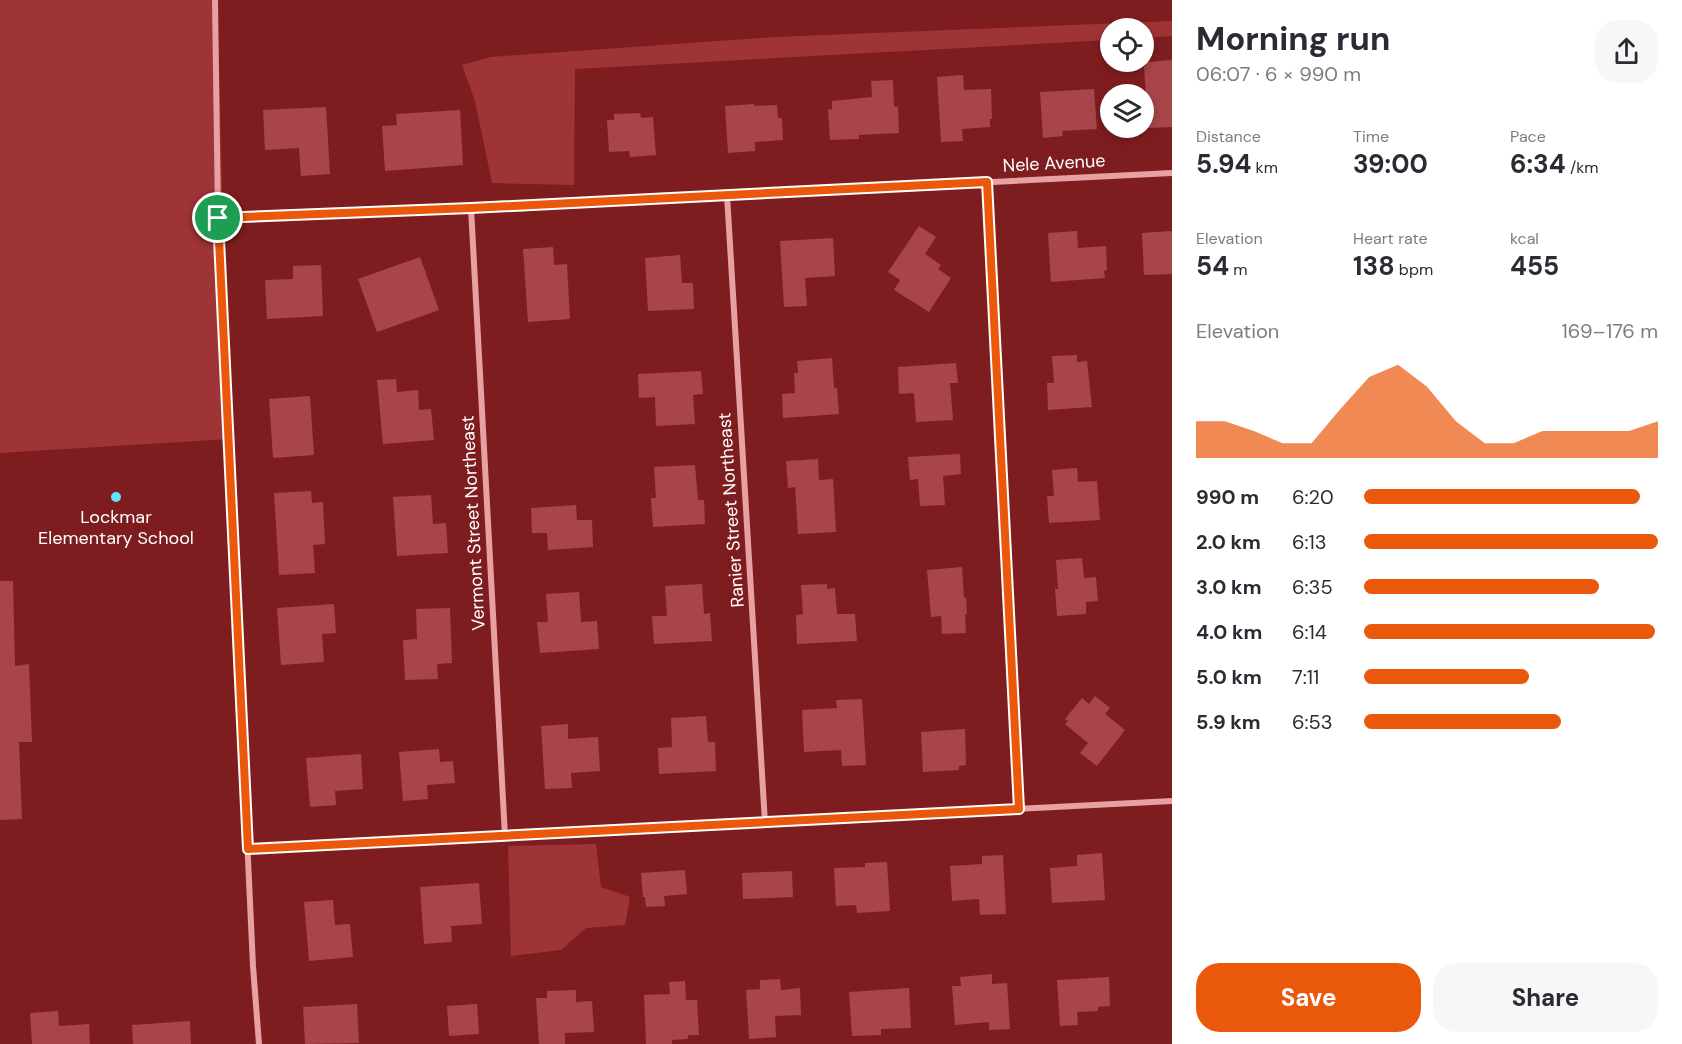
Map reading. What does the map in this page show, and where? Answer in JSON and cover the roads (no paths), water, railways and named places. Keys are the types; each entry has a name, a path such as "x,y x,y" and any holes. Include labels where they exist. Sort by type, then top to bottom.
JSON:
{"street":[{"path":"215,0 218,218 253,966 259,1044"},
{"name":"Nele Avenue","path":"218,218 471,208 1172,173"},
{"path":"987,182 1019,809"},
{"name":"Ranier Street Northeast","path":"727,195 765,823"},
{"name":"Vermont Street Northeast","path":"471,208 505,836"},
{"path":"248,849 1172,801"}],"place":[{"name":"Lockmar Elementary School","path":"116,497"}]}
